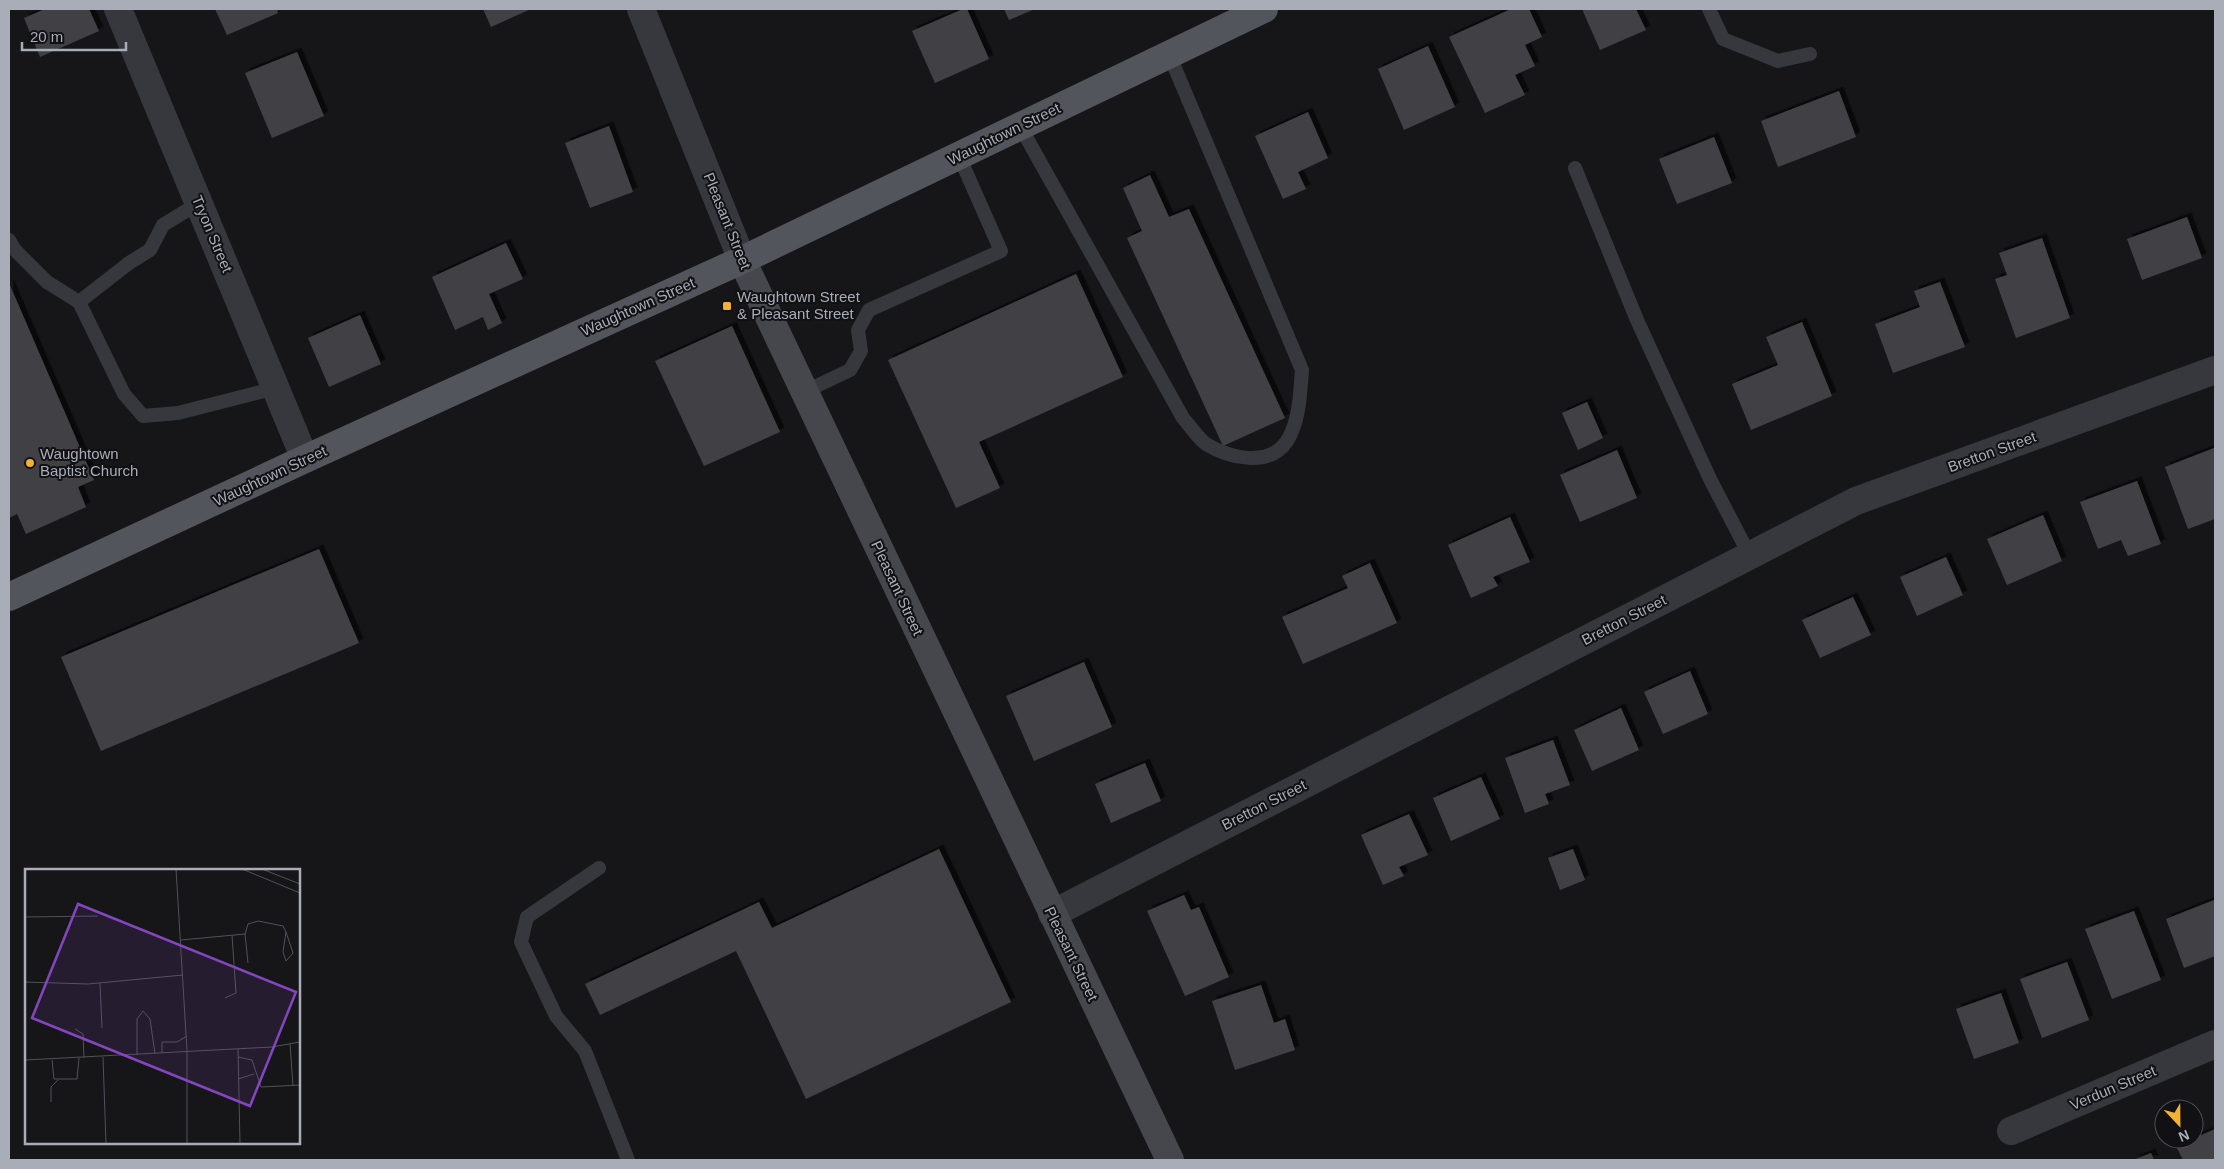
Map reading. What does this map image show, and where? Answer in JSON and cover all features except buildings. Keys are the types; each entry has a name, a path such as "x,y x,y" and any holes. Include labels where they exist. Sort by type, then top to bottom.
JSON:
{"main road":[{"name":"Waughtown Street","path":"9,598 305,459 742,260 1264,9"}],"street":[{"name":"Tryon Street","path":"118,9 305,459"},
{"name":"Pleasant Street","path":"641,9 742,260 1170,1160"},
{"name":"Bretton Street","path":"1052,914 1856,501 2215,370"},
{"name":"Verdun Street","path":"2011,1131 2215,1044"}],"lane":[{"path":"1709,9 1723,39 1778,61 1810,54"},
{"path":"1020,126 1183,418 1205,443 1243,458 1270,455 1286,442 1298,413 1302,370 1169,54"},
{"path":"804,392 850,370 861,350 858,330 869,310 1001,251 959,156"},
{"path":"1575,168 1637,320 1710,479 1750,556"},
{"path":"79,302 129,263 150,250 163,225 199,203"},
{"path":"9,240 14,250 47,282 79,302 124,394 143,416 178,413 276,388"},
{"path":"599,868 527,917 520,942 556,1016 585,1051 628,1160"}],"place":[{"name":"Waughtown Street & Pleasant Street","path":"727,306"},
{"name":"Waughtown Baptist Church","path":"30,463"}]}
